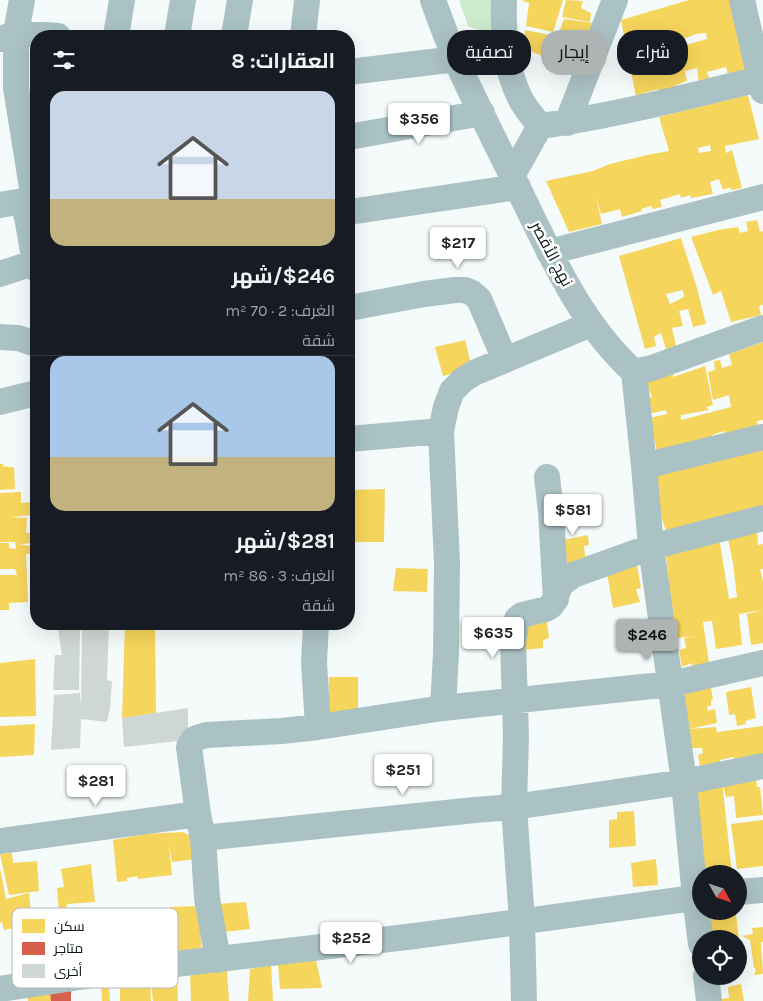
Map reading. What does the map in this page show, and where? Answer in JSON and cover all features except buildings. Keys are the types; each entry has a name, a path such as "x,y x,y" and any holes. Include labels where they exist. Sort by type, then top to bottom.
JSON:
{"street":[{"path":"22,0 8,36 16,88 23,202 30,233"},
{"path":"117,30 122,0"},
{"path":"178,30 183,0"},
{"path":"235,30 240,0"},
{"path":"304,30 307,0"},
{"name":"نهج الأقصر","path":"433,0 447,36"},
{"path":"504,0 507,57 512,78 520,99 540,126"},
{"path":"567,123 615,0"},
{"path":"540,126 567,123 762,82 742,0"},
{"path":"8,36 30,36"},
{"path":"355,71 447,60"},
{"name":"نهج الأقصر","path":"464,75 549,252 591,324 604,342 634,372"},
{"path":"355,136 482,113"},
{"path":"355,211 515,182 540,126"},
{"path":"549,252 763,196"},
{"path":"0,274 30,266"},
{"path":"355,307 424,294 465,290 479,299 505,360"},
{"path":"443,708 447,564 441,431 446,407 452,391 463,380 474,373 591,324"},
{"path":"694,865 651,547 634,372 652,368 763,328"},
{"path":"0,337 18,338 30,342"},
{"path":"0,402 30,395"},
{"path":"355,438 441,431"},
{"path":"644,466 763,437"},
{"path":"547,477 556,599"},
{"path":"524,1001 522,921 514,808 516,701 513,642 516,620 527,613 546,609 552,605 561,584 573,575 651,547 763,518"},
{"path":"316,630 314,662 318,727"},
{"path":"218,960 207,898 200,826 189,747 194,739 216,734 282,731 443,708 671,684 763,663"},
{"path":"0,841 200,826 514,808 684,782 763,766"},
{"path":"748,891 763,890"},
{"path":"178,964 692,898"},
{"path":"707,985 709,1001"},
{"path":"0,989 6,1001"}],"green space":[{"path":"459,0 499,0 497,30 479,30 468,26"}]}
